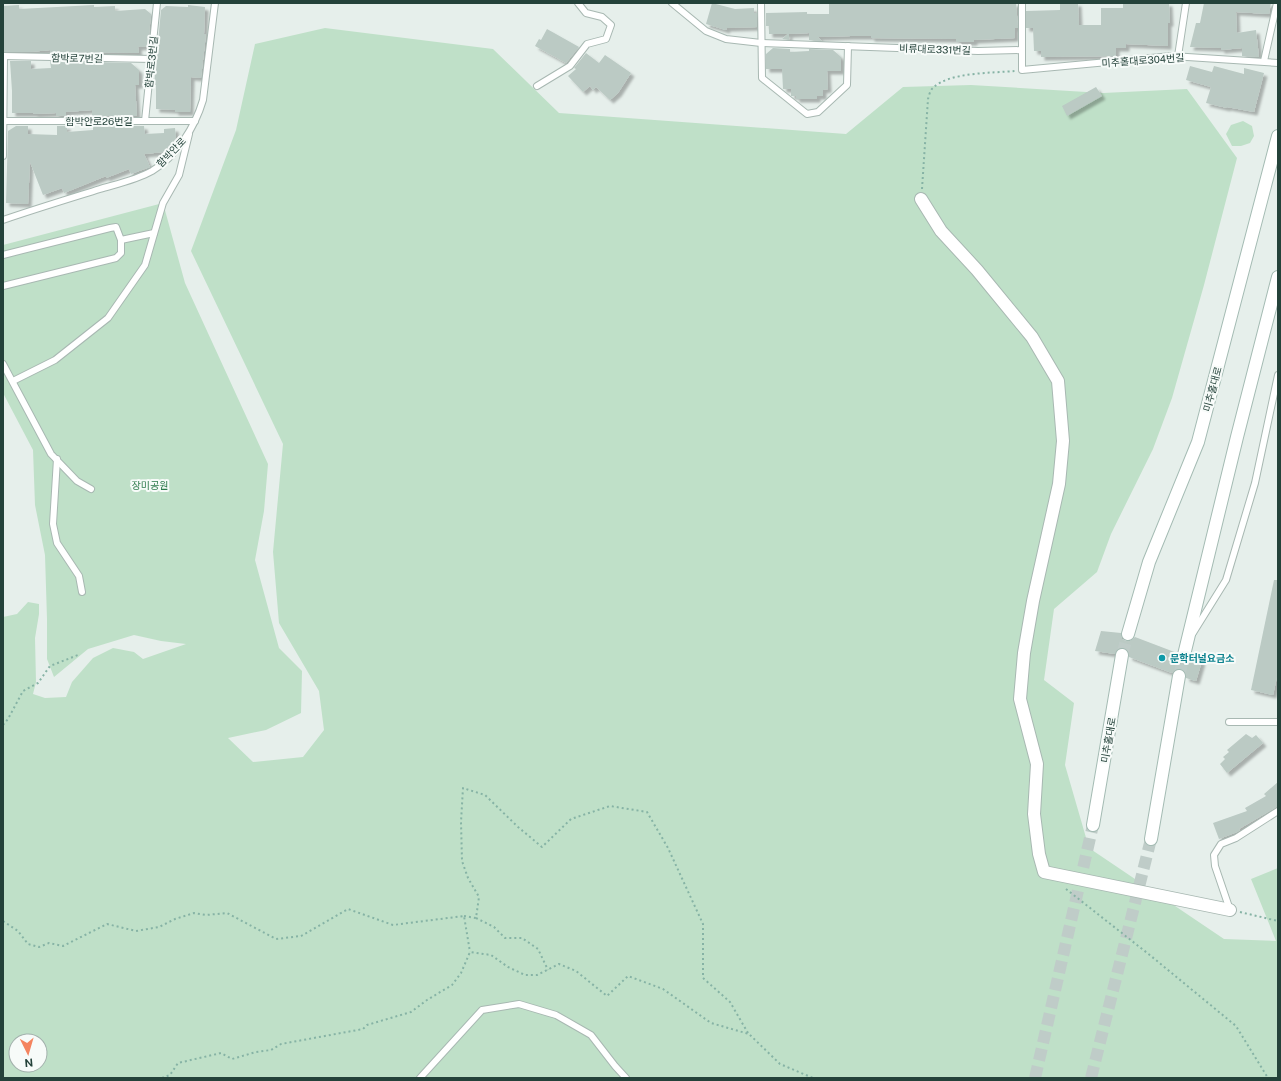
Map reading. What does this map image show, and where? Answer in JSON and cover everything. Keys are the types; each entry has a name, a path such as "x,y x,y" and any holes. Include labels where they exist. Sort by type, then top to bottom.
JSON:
{"main road":[{"name":"미추홀대로","path":"1128,634 1149,562 1198,442 1278,136"},
{"path":"921,199 941,231 977,270 1032,337 1058,381 1062,441 1059,484 1033,601 1024,653 1020,699 1037,764 1034,814 1039,854 1044,872 1230,910"},
{"path":"1185,650 1278,277"},
{"name":"미추홀대로","path":"1093,825 1122,655"},
{"path":"1151,839 1179,676"}],"lane":[{"name":"함박로3번길","path":"145,121 157,3"},
{"name":"함박안로","path":"3,220 128,180 152,171 163,163 176,149 191,128 203,100 215,3"},
{"path":"538,86 570,66 587,44 606,39 611,25 602,17 586,13 578,3"},
{"name":"비류대로331번길","path":"672,3 706,31 726,39 761,43 978,51 1022,50"},
{"path":"762,3 762,78 808,114 818,112 847,85 848,46"},
{"path":"1022,3 1022,70"},
{"path":"1178,56 1186,3"},
{"path":"1264,61 1277,3"},
{"name":"함박로7번길","path":"4,56 152,59"},
{"path":"3,156 4,56"},
{"name":"미추홀대로304번길","path":"1022,70 1178,56 1278,63"},
{"name":"함박안로26번길","path":"4,121 195,121"},
{"path":"13,381 55,360 108,318 145,265 163,203 179,175 191,128"},
{"path":"3,255 116,227 121,240 121,253 116,258 3,286"},
{"path":"121,240 154,233"},
{"path":"3,364 51,454 77,481 90,489"},
{"path":"1185,650 1226,580 1255,483 1278,375"},
{"path":"57,459 53,524 57,543 79,576 82,592"},
{"path":"1230,722 1278,722"},
{"path":"1230,910 1215,866 1214,855 1221,844 1236,838 1278,811"},
{"path":"420,1078 482,1010 519,1004 556,1015 591,1035 626,1078"}],"path":[{"path":"921,199 928,99 932,88 943,81 955,77 1022,70"},
{"path":"3,726 8,720 23,691 38,683 50,666 78,655"},
{"path":"476,918 479,897 468,878 462,861 461,822 463,788 485,795 518,827 542,847 571,819 610,806 647,812 668,848 703,924 703,978 730,1002 749,1034"},
{"path":"1063,887 1151,956 1236,1026 1268,1078"},
{"path":"3,921 18,931 28,944 39,947 49,943 63,946 107,924 136,930 159,926 194,913 206,915 227,913 276,939 301,936 348,909 393,925 464,916 476,918 494,927 505,938 522,938 538,949 548,970"},
{"path":"1230,910 1278,921"},
{"path":"464,916 470,952"}],"green space":[{"name":"장미공원","path":"325,28 493,49 559,113 846,134 903,87 971,85 1103,93 1187,89 1237,158 1204,285 1172,398 1153,449 1111,534 1097,572 1054,609 1044,680 1074,703 1065,765 1089,848 1224,939 1276,941 1251,879 1278,868 1278,1078 3,1078 3,617 17,614 28,602 39,604 35,638 36,682 33,694 45,698 66,697 72,682 93,658 113,648 134,652 143,659 186,644 161,641 134,635 88,649 54,677 47,659 45,555 35,505 33,450 3,393 3,245 163,203 185,283 268,464 264,511 255,560 279,648 302,671 301,713 266,730 228,738 253,762 303,757 324,730 319,691 279,623 273,552 283,444 191,251 236,130 255,44"},
{"path":"1243,121 1252,126 1254,136 1250,143 1241,146 1232,146 1226,134 1231,125"}],"building":[{"path":"712,3 735,9 754,8 754,13 757,13 757,27 727,28 726,30 706,24"},
{"path":"829,3 1016,3 1018,28 1015,28 1015,38 974,40 974,42 956,42 956,39 871,38 871,36 818,37 822,41 809,40 809,33 789,34 789,40 782,39 788,34 769,34 769,26 766,26 766,13 807,12 807,14 829,14"},
{"path":"1060,3 1078,3 1079,25 1101,25 1101,8 1123,8 1123,3 1169,3 1170,23 1168,23 1168,46 1126,44 1126,48 1116,48 1116,56 1041,57 1041,51 1034,51 1033,28 1026,28 1026,11 1060,10"},
{"path":"1204,3 1271,3 1269,14 1236,12 1237,33 1256,30 1259,57 1242,56 1242,48 1221,50 1221,48 1190,47 1196,23 1200,23"},
{"path":"19,5 19,9 94,5 94,7 115,6 115,11 145,9 151,14 148,46 138,47 139,53 50,52 50,50 3,52 3,6"},
{"path":"188,5 205,7 204,34 206,34 201,78 191,77 190,112 175,112 175,110 156,109 156,85 154,85 161,10 166,6 188,7"},
{"path":"547,29 579,47 566,63 535,46 539,39 541,40"},
{"path":"773,48 790,49 790,52 809,51 809,49 833,50 841,57 841,71 827,71 828,89 823,90 823,96 817,96 817,99 796,99 796,96 791,96 791,89 783,89 782,69 766,69 766,54"},
{"path":"586,53 599,63 605,55 631,73 618,93 610,100 596,87 593,90 590,86 583,92 568,76 576,69 574,68"},
{"path":"10,61 31,61 31,69 51,68 50,61 131,63 139,70 139,85 135,85 137,116 92,116 92,110 66,112 66,116 56,116 56,113 12,113"},
{"path":"1190,66 1212,72 1214,66 1244,74 1244,68 1264,73 1254,112 1206,103 1211,87 1186,80"},
{"path":"1096,87 1102,96 1067,116 1062,106"},
{"path":"16,126 28,126 28,134 57,135 57,126 67,126 67,132 93,130 93,126 144,126 145,134 164,133 164,129 175,128 176,138 164,152 144,154 150,167 131,174 129,169 106,178 106,176 64,193 62,188 43,195 30,162 28,204 6,203 8,131"},
{"path":"1274,580 1278,580 1278,672 1273,695 1251,690"},
{"name":"문학터널요금소","path":"1101,631 1121,633 1122,639 1126,641 1130,641 1135,637 1177,653 1177,657 1182,662 1186,662 1191,657 1202,661 1196,681 1186,678 1186,673 1181,669 1176,669 1172,673 1129,657 1129,652 1124,648 1119,648 1115,654 1095,651"},
{"path":"1246,734 1252,738 1256,735 1263,743 1227,773 1220,764 1225,759 1223,757 1229,752 1227,750"},
{"path":"1278,782 1278,806 1239,829 1240,830 1237,832 1219,839 1213,823 1247,811 1245,808 1266,796 1264,794"}],"tunnel":[{"path":"1122,655 1128,634"},
{"path":"1179,676 1184,655"},
{"path":"1035,1078 1093,825"},
{"path":"1091,1078 1151,839"}],"place":[{"name":"문학터널요금소","path":"1162,658"}]}
